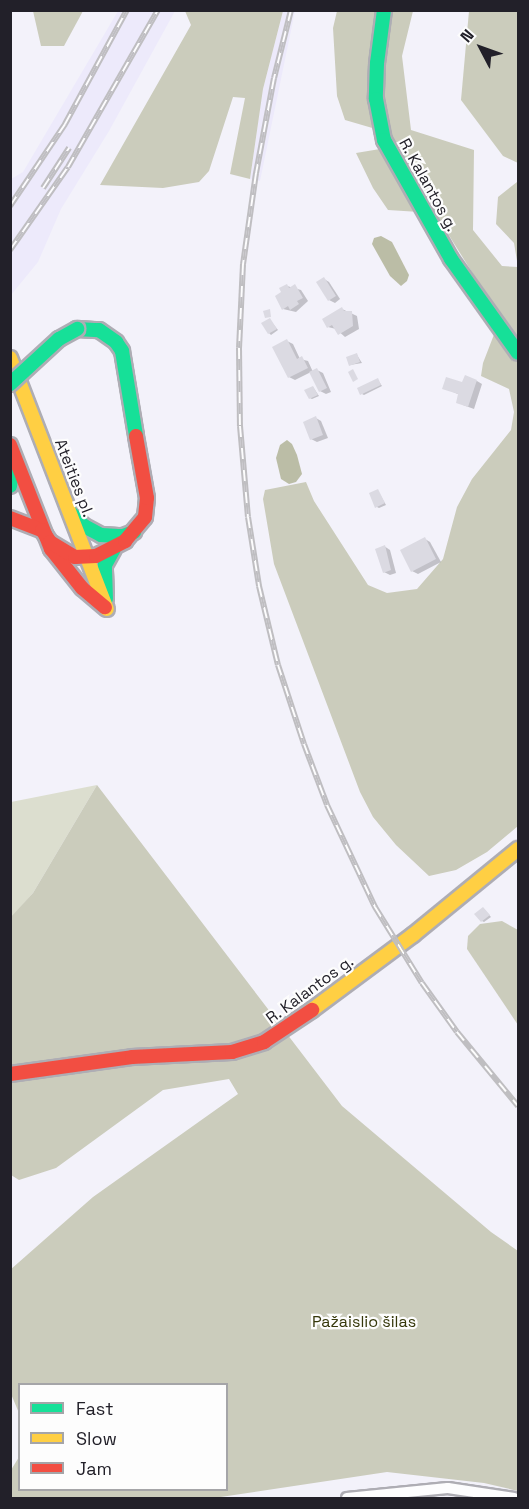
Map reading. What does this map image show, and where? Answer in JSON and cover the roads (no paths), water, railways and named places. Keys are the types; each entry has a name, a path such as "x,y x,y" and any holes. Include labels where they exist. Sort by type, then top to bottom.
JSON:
{"main road":[{"name":"R. Kalantos g.","path":"384,10 377,63 376,99 384,140 451,259 519,353"},
{"path":"10,384 59,339 77,329 88,328 108,335 122,351 147,498 145,517 135,532 114,549 105,565 107,609"},
{"name":"Ateities pl.","path":"10,358 107,609"},
{"path":"10,486 12,449"},
{"path":"12,449 51,549 68,572 107,609"},
{"path":"69,512 84,526 101,535 123,536 135,532"},
{"path":"10,518 42,530 50,542 75,557 87,557 114,549"},
{"name":"R. Kalantos g.","path":"10,1074 132,1057 232,1052 264,1042 288,1028 412,935 519,849"}],"street":[{"path":"347,1498 448,1488 513,1498"}],"railway":[{"path":"10,206 65,124 127,10"},
{"path":"10,250 68,167 158,10"},
{"path":"291,10 274,78 256,173 243,264 239,348 240,426 248,517 259,586 278,665 304,744 327,805 375,907 422,983 457,1032 518,1106"},
{"path":"43,188 69,148"}],"park label":[{"name":"Pažaislio šilas","path":"364,1322"}]}
